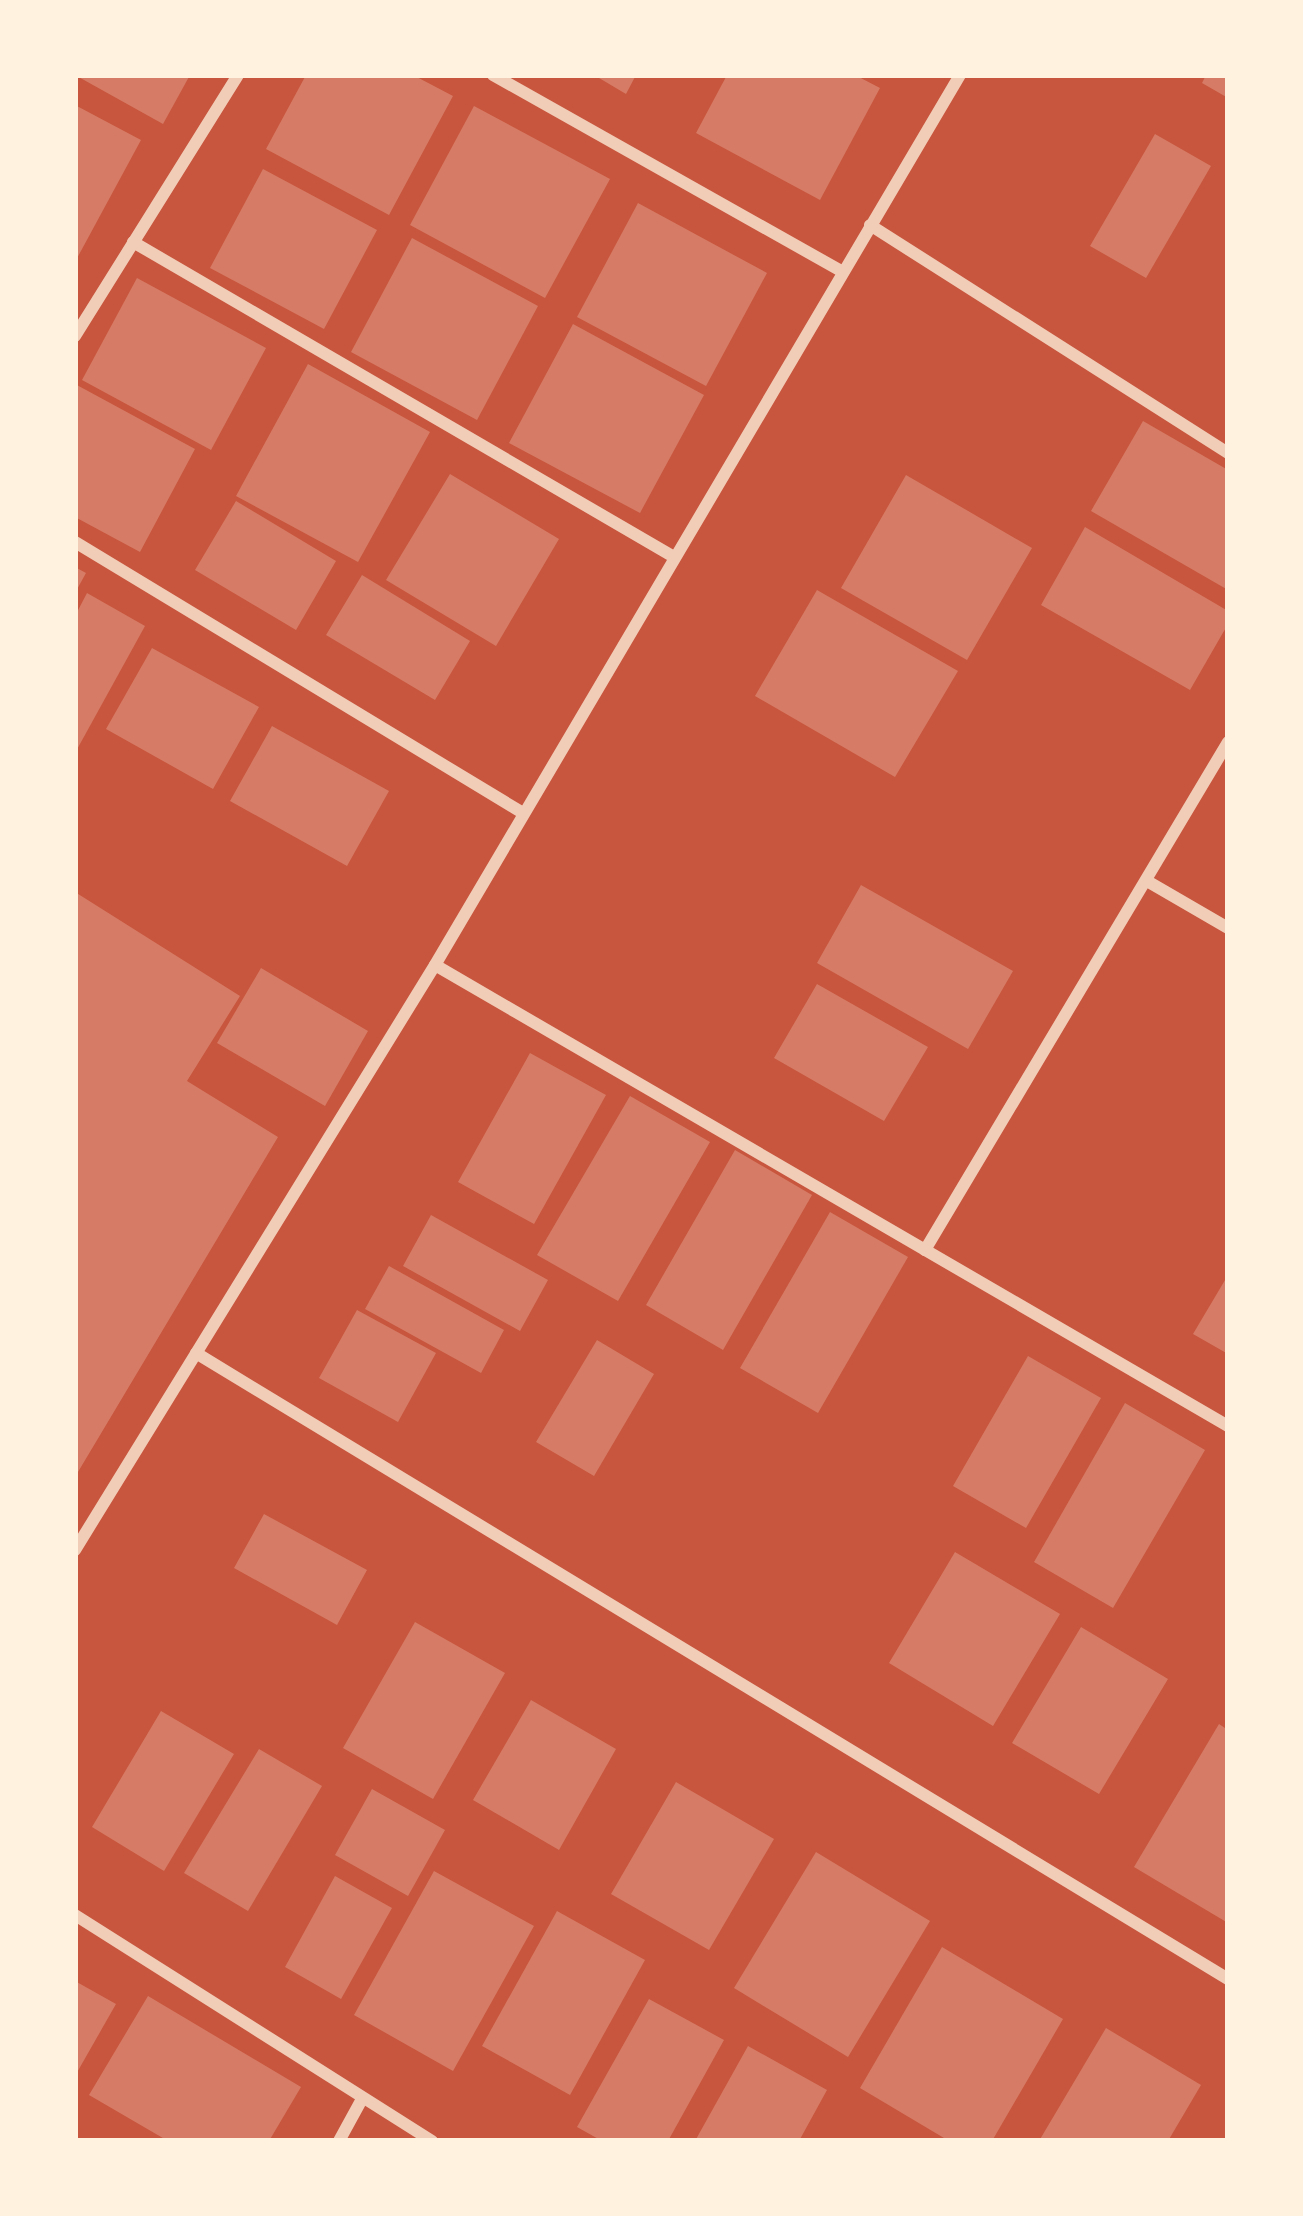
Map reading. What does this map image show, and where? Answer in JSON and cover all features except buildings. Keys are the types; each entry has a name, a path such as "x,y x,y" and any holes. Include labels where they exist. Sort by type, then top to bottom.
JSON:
{"street":[{"path":"75,336 238,75"},
{"path":"493,75 843,272"},
{"path":"75,1550 435,965 960,75"},
{"path":"870,225 1228,453"},
{"path":"133,242 674,557"},
{"path":"75,542 523,813"},
{"path":"925,1250 1228,742"},
{"path":"1147,881 1228,928"},
{"path":"435,965 1228,1426"},
{"path":"196,1353 1228,1979"},
{"path":"75,1915 432,2141"},
{"path":"338,2141 362,2098"}]}
